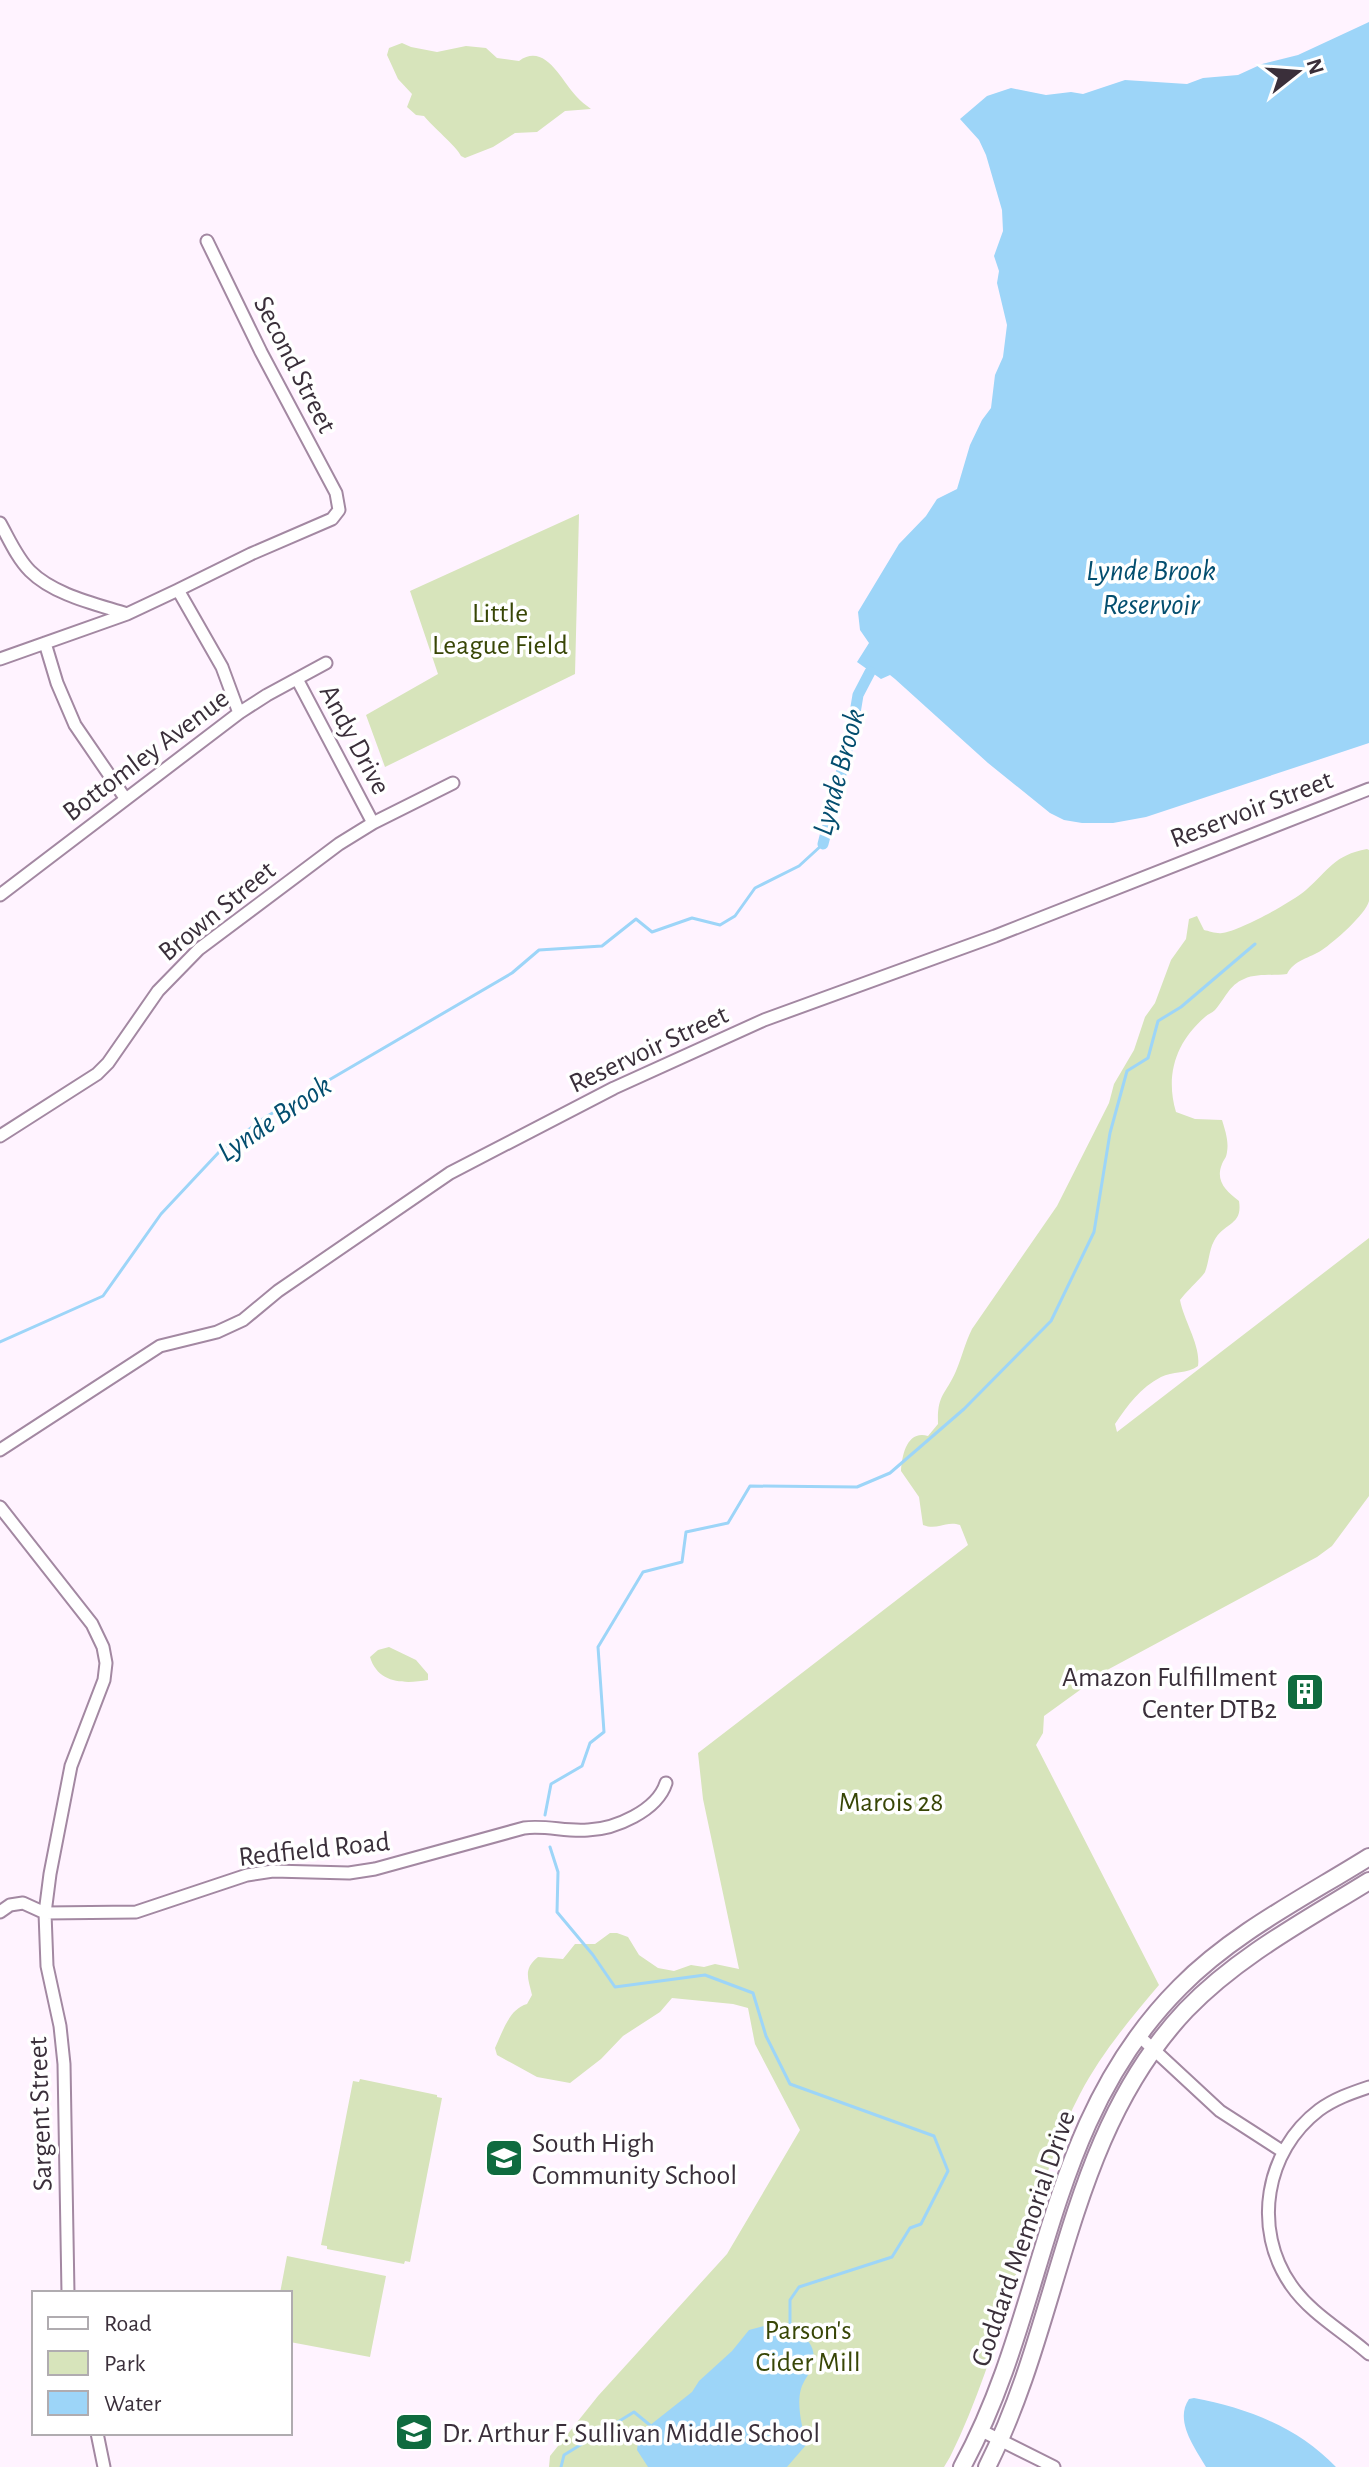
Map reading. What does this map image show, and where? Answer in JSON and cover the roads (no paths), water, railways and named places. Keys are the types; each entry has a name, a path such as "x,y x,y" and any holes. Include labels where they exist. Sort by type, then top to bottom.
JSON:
{"main road":[{"name":"Goddard Memorial Drive","path":"962,2467 995,2396 1078,2142 1098,2099 1138,2035 1161,2006 1203,1966 1369,1857"},
{"name":"Goddard Memorial Drive","path":"987,2467 1018,2392 1089,2167 1115,2109 1154,2049 1187,2009 1223,1977 1261,1948 1369,1881"}],"street":[{"name":"Second Street","path":"178,590 332,519 339,510 336,493 207,241"},
{"path":"0,523 22,561 43,582 72,596 127,614"},
{"path":"0,659 127,614 178,590 222,667 239,713"},
{"path":"45,643 57,683 75,725 125,798"},
{"name":"Bottomley Avenue","path":"0,895 239,713 326,663"},
{"name":"Andy Drive","path":"297,679 373,823"},
{"name":"Brown Street","path":"0,1136 97,1074 158,991 189,958 318,858 373,823 453,783"},
{"name":"Reservoir Street","path":"0,1450 160,1346 217,1332 243,1320 278,1291 450,1173 614,1088 774,1016 995,936 1369,789"},
{"name":"Sargent Street","path":"0,1507 92,1624 103,1647 106,1663 104,1680 71,1766 46,1894 47,1966 63,2049 68,2291"},
{"name":"Redfield Road","path":"0,1912 10,1905 24,1903 45,1913 136,1912 259,1873 357,1872 408,1862 524,1828 605,1828 646,1808 661,1794 666,1783"},
{"path":"1138,2035 1220,2111 1282,2151"},
{"path":"1369,2087 1319,2109 1293,2134 1282,2151 1270,2193 1269,2213 1273,2247 1280,2267 1299,2296 1314,2312 1369,2354"},
{"path":"980,2430 1054,2467"},
{"path":"97,2435 104,2467"}],"water":[{"name":"Lynde Brook Reservoir","path":"1369,22 1369,743 1146,817 1113,823 1064,820 1050,813 988,763 890,675 881,679 857,662 869,643 860,630 858,612 899,544 926,516 937,499 957,489 970,445 991,408 995,375 1003,357 1007,325 994,256 1003,231 1002,210 986,155 979,140 960,119 987,96 1011,88 1046,95 1083,94 1125,80 1187,84 1203,78 1238,75 1262,64 1298,55"},
{"path":"771,2324 803,2336 812,2348 812,2366 802,2386 799,2403 806,2445 787,2467 648,2467 637,2450 638,2442 649,2426 692,2392 749,2330"},
{"path":"1189,2399 1233,2407 1271,2421 1305,2441 1336,2467 1206,2467 1185,2425 1185,2407"}],"waterway":[{"name":"Lynde Brook","path":"823,844 858,695 870,672"},
{"name":"Lynde Brook","path":"0,1342 103,1296 161,1214 220,1151 264,1118 512,973 539,950 602,946 636,919 652,932 692,918 720,925 735,916 755,888 799,866 823,844"},
{"path":"545,1815 551,1784 582,1766 590,1743 604,1732 598,1647 643,1572 682,1562 686,1532 728,1523 750,1486 857,1487 890,1473 964,1409 1051,1321 1094,1232 1110,1133 1127,1071 1148,1058 1158,1021 1181,1007 1255,944"},
{"path":"550,1847 558,1872 557,1912 615,1987 705,1975 753,1993 766,2036 790,2084 934,2136 948,2171 921,2224 910,2228 892,2257 799,2287 790,2300 790,2331"},
{"path":"561,2467 564,2455 634,2412 651,2426"}],"place":[{"name":"Amazon Fulfillment Center DTB2","path":"1305,1692"},
{"name":"South High Community School","path":"504,2158"},
{"name":"Dr. Arthur F. Sullivan Middle School","path":"414,2432"}],"park label":[{"name":"Little League Field","path":"500,628"},
{"name":"Marois 28","path":"891,1801"},
{"name":"Parson's Cider Mill","path":"808,2345"}]}
